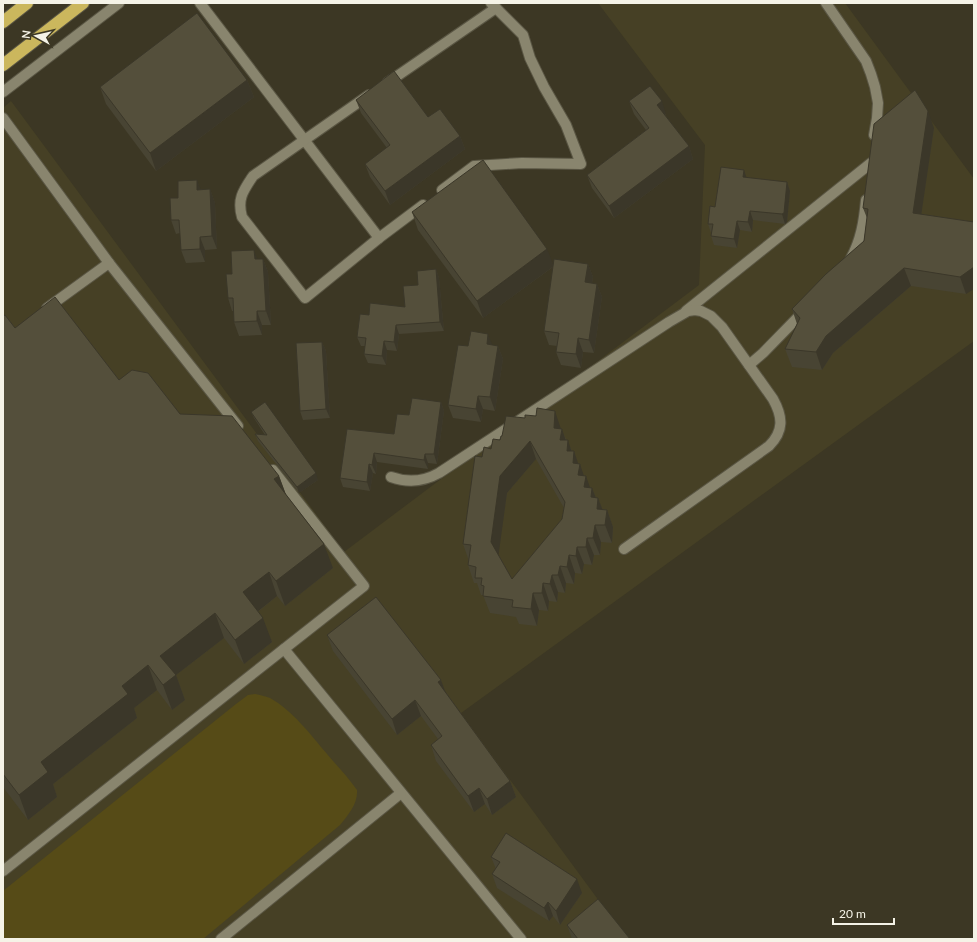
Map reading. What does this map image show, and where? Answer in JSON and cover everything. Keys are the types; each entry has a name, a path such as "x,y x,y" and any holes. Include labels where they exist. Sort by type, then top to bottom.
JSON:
{"highway":[{"path":"3,22 27,3"},
{"path":"3,65 83,3"}],"lane":[{"path":"3,92 119,3"},
{"path":"200,3 379,238"},
{"path":"826,3 866,61 873,80 877,95 878,111 873,144"},
{"path":"493,5 523,35 530,58 544,87 566,125 581,164 522,162 474,166 379,238 305,298 250,228 242,217 240,210 241,197 253,176 305,140 493,5"},
{"path":"3,118 109,262 246,436"},
{"path":"391,477 405,481 419,481 430,478 439,473 681,314 871,160 869,177"},
{"path":"846,266 854,254 862,231 867,189"},
{"path":"40,312 109,262"},
{"path":"749,365 763,353 810,305"},
{"path":"624,549 769,446 776,439 780,429 781,423 778,408 722,328 711,316 701,311 688,311 681,314"},
{"path":"3,871 364,586 266,461"},
{"path":"284,650 521,939"},
{"path":"221,939 401,793"}],"shaded area":[{"path":"598,3 845,3 974,179 974,341 461,713 627,939 3,939 3,108 11,101 344,552 699,285 705,145"},
{"path":"255,694 270,698 286,709 308,731 357,790 354,805 340,825 203,939 3,939 3,891 236,704 248,695"}],"building":[{"path":"197,13 247,80 150,153 100,87"},
{"path":"394,71 428,117 440,109 460,136 385,191 365,164 390,145 356,100"},
{"path":"650,86 662,101 657,105 689,146 609,206 587,175 649,128 629,101"},
{"path":"915,90 928,111 913,213 974,222 974,267 960,277 904,268 826,336 816,352 785,349 800,318 792,309 826,274 864,241 868,209 863,208 874,124"},
{"path":"483,160 547,249 477,301 412,212"},
{"path":"721,167 744,170 743,177 787,182 784,213 750,211 748,222 737,221 734,239 711,236 713,224 708,224 710,206 715,207"},
{"path":"197,180 197,190 210,189 212,236 200,237 200,249 181,250 179,220 171,220 170,198 178,198 178,181"},
{"path":"254,250 255,259 263,259 266,311 257,311 257,321 234,322 233,298 228,298 226,274 232,274 231,251"},
{"path":"554,259 588,264 585,282 597,284 589,340 578,338 576,354 556,352 559,333 544,331"},
{"path":"436,269 440,322 396,325 394,342 384,341 382,356 364,354 366,338 357,337 360,314 369,315 370,303 405,307 403,286 418,285 417,271"},
{"path":"55,297 119,380 132,370 148,373 180,414 232,416 279,476 274,479 324,544 276,581 269,572 243,592 263,618 235,640 215,613 160,656 176,675 163,685 148,665 122,686 128,694 41,762 48,772 19,795 3,774 3,316 5,315 15,328"},
{"path":"471,331 488,334 487,344 498,346 490,397 478,396 476,409 448,405 458,345 468,346"},
{"path":"322,342 326,409 300,411 296,343"},
{"path":"412,398 441,402 434,454 425,454 424,460 374,453 372,465 369,464 367,482 340,478 347,429 394,434 397,414 409,415"},
{"path":"265,402 316,473 297,487 255,434 267,435 251,412"},
{"path":"537,408 555,411 554,428 562,429 560,440 568,440 567,451 574,451 573,463 580,464 578,475 586,476 584,487 592,488 591,497 598,498 597,509 607,510 605,525 595,525 593,538 587,538 586,547 577,547 576,556 569,555 567,567 560,566 558,575 552,575 550,584 543,583 542,593 533,593 531,609 512,607 513,600 483,596 484,586 481,585 482,578 475,578 476,567 468,565 471,545 463,544 475,456 482,457 484,447 491,449 493,439 500,440 506,416 525,418 525,415 536,416","holes":["530,441 565,502 562,519 512,579 491,542 500,476"]},
{"path":"376,597 441,680 438,682 510,781 487,799 479,788 468,796 431,745 442,736 415,700 392,719 327,635"},
{"path":"506,833 577,879 556,911 548,902 544,908 492,874 500,862 491,857"},
{"path":"598,899 630,939 578,939 567,925"}]}
